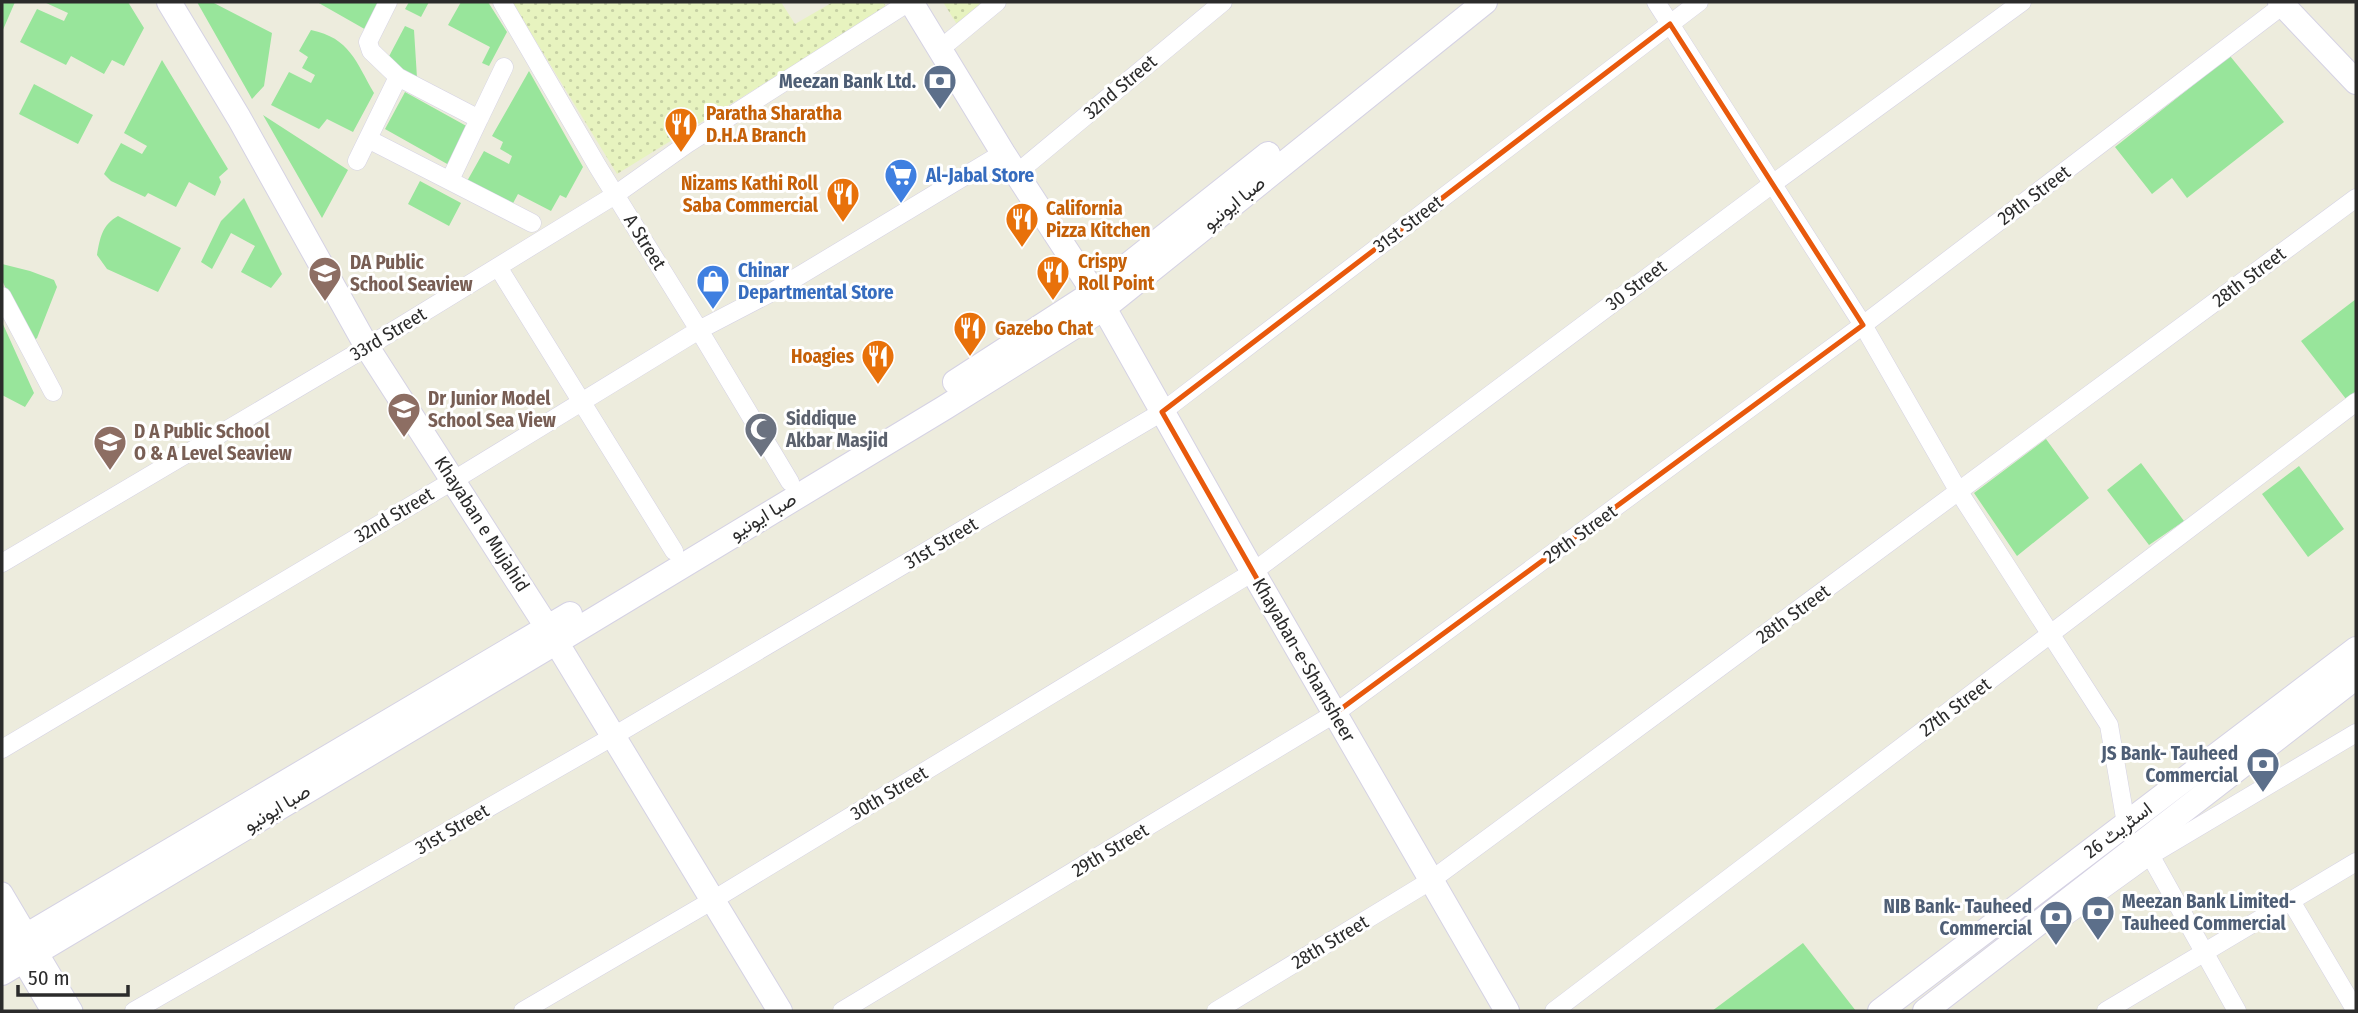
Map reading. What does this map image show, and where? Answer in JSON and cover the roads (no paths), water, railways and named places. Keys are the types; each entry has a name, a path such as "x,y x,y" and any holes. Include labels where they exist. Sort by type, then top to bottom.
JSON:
{"main road":[{"name":"Khayaban e Mujahid","path":"169,2 239,118 367,347 551,635 780,1011"},
{"name":"Khayaban-e-Shamsheer","path":"910,2 1099,300 1334,714 1507,1011"},
{"name":"صبا ایونیو","path":"551,635 674,551 1099,300 1460,2"},
{"name":"صبا ایونیو","path":"15,948 933,414 1099,300 1485,2"},
{"path":"2281,3 2356,82"},
{"name":"اسٹریٹ 26","path":"1880,1011 2140,840 2356,649"},
{"name":"اسٹریٹ 26","path":"1925,1011 2140,840 2356,677"}],"street":[{"path":"388,2 368,42 371,51 398,77 480,119"},
{"name":"A Street","path":"502,2 615,195 790,482"},
{"name":"33rd Street","path":"2,563 367,347 615,195 687,144 910,2"},
{"path":"939,50 997,2"},
{"name":"32nd Street","path":"2,749 454,480 699,330 1010,163 1223,2"},
{"path":"1656,2 1863,325 1959,492 2109,725 2140,840 2237,1011"},
{"name":"31st Street","path":"134,1011 612,737 1161,412 1699,2"},
{"name":"30 Street","path":"1253,572 1771,185 2022,2"},
{"name":"29th Street","path":"842,1011 1334,714 1863,325 2281,3"},
{"path":"450,180 504,67"},
{"path":"357,161 398,77"},
{"path":"368,139 532,223"},
{"name":"28th Street","path":"1216,1011 1430,881 2356,198"},
{"path":"498,267 674,551"},
{"path":"2,296 53,392"},
{"name":"27th Street","path":"1553,1011 2356,402"},
{"name":"30th Street","path":"523,1011 713,900 1253,572"},
{"path":"1934,1011 2140,840 2356,733"},
{"path":"2111,1010 2356,862"},
{"path":"2,893 15,948 52,1011"},
{"path":"2291,901 2356,1011"},
{"path":"15,948 72,1011"}],"place":[{"name":"Meezan Bank Ltd.","path":"940,111"},
{"name":"Paratha Sharatha D.H.A Branch","path":"681,154"},
{"name":"Al-Jabal Store","path":"901,205"},
{"name":"Nizams Kathi Roll Saba Commercial","path":"843,224"},
{"name":"California Pizza Kitchen","path":"1022,249"},
{"name":"Crispy Roll Point","path":"1053,302"},
{"name":"DA Public School Seaview","path":"325,303"},
{"name":"Chinar Departmental Store","path":"713,311"},
{"name":"Gazebo Chat","path":"970,358"},
{"name":"Hoagies","path":"878,386"},
{"name":"Dr Junior Model School Sea View","path":"404,439"},
{"name":"Siddique Akbar Masjid","path":"761,459"},
{"name":"D A Public School O & A Level Seaview","path":"110,472"},
{"name":"JS Bank- Tauheed Commercial","path":"2263,794"},
{"name":"Meezan Bank Limited- Tauheed Commercial","path":"2098,942"},
{"name":"NIB Bank- Tauheed Commercial","path":"2056,947"}]}
